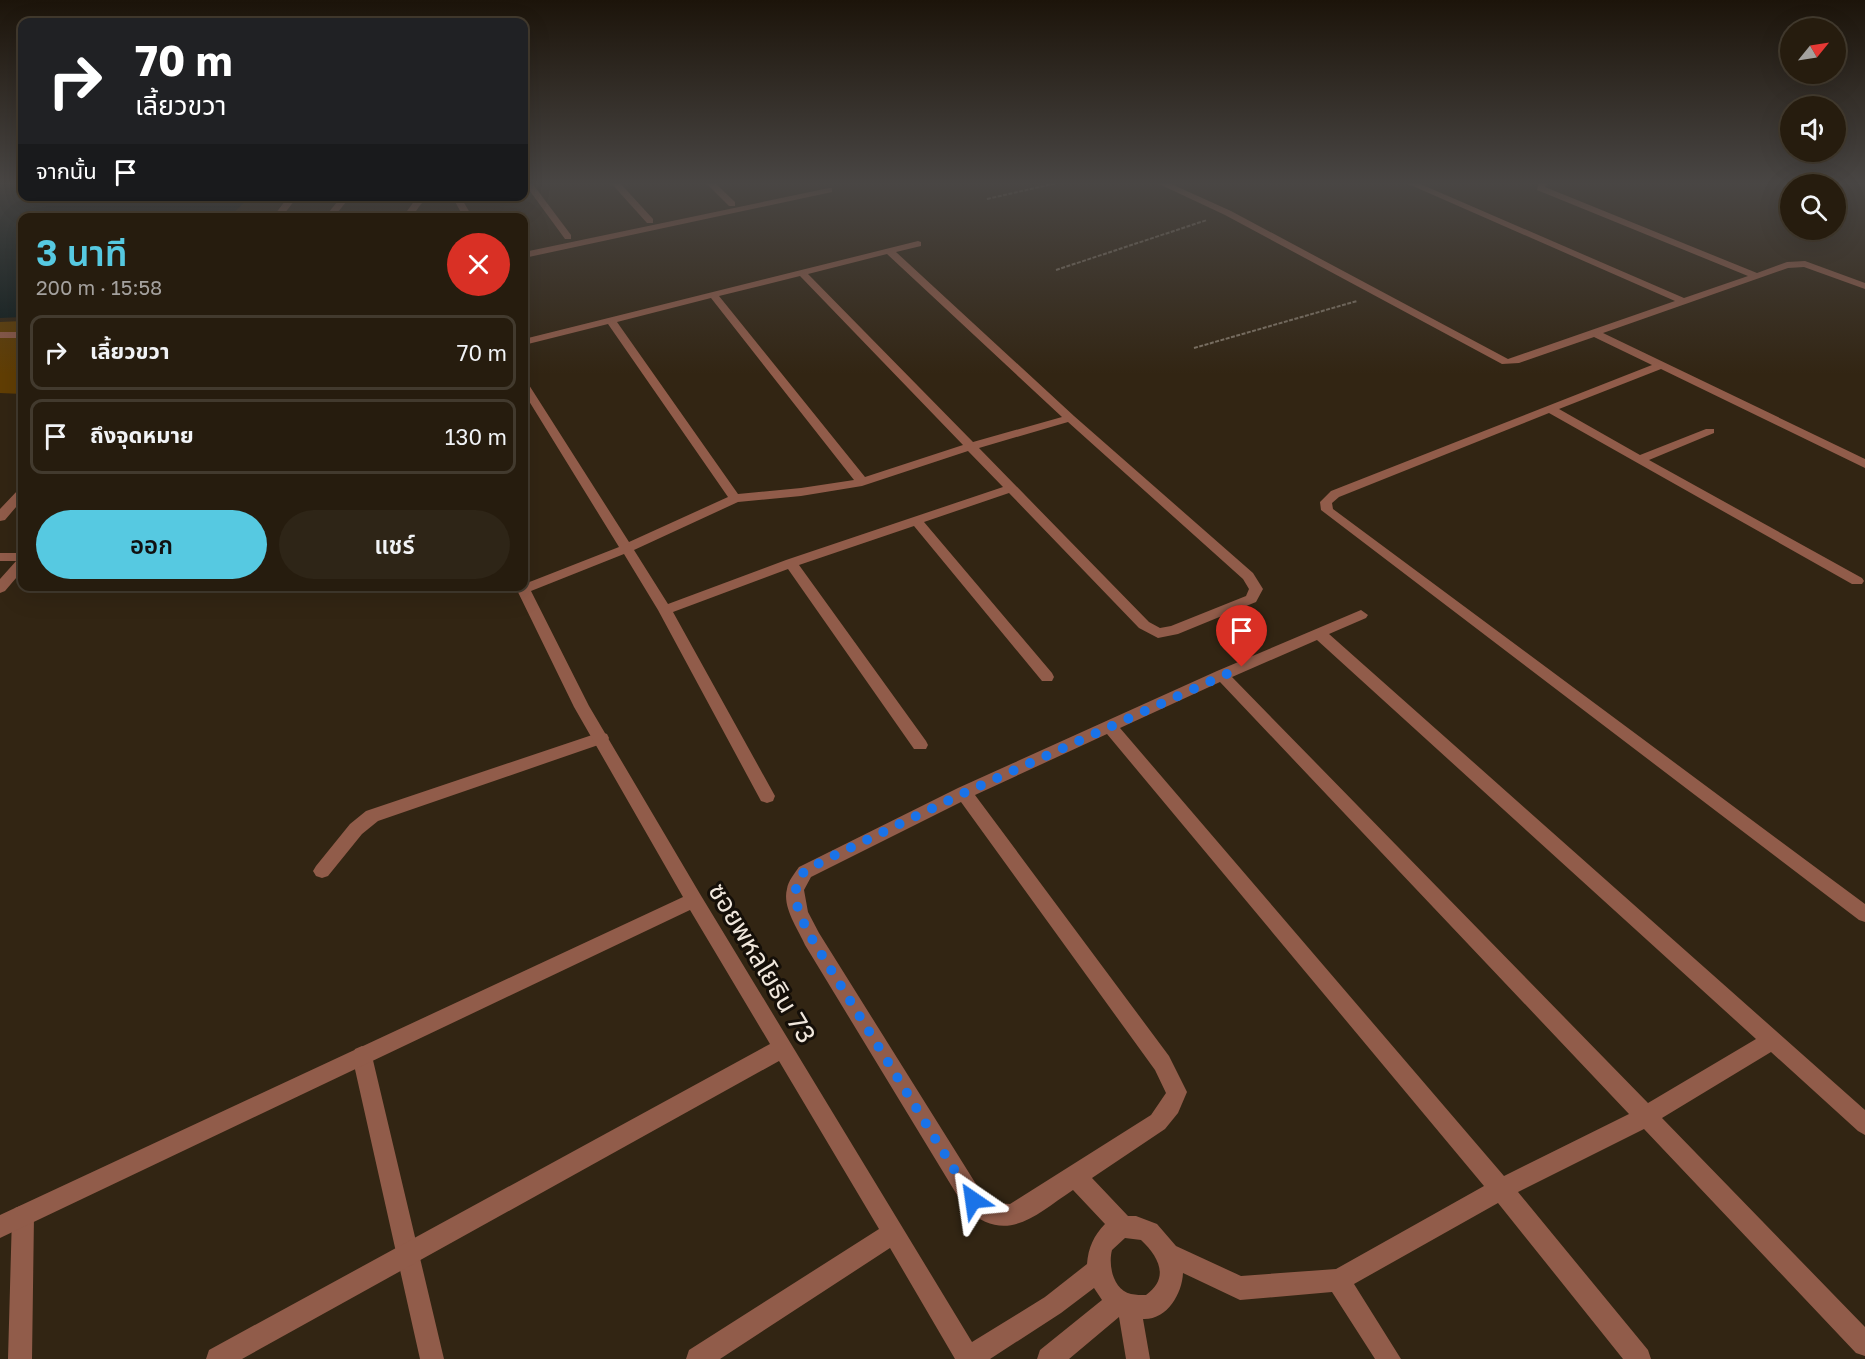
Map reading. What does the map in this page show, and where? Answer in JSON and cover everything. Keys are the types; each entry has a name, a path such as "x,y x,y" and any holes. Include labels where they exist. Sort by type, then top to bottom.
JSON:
{"street":[{"path":"528,254 564,246"},
{"path":"528,341 910,246"},
{"path":"1289,246 1506,362 1515,361 1794,263 1805,264 1865,286"},
{"path":"1556,246 1682,301"},
{"path":"1684,246 1757,276"},
{"path":"803,274 1144,626 1158,633 1173,631 1251,599 1256,589 1248,576 890,252"},
{"path":"714,296 862,482"},
{"path":"611,321 735,498"},
{"path":"1595,333 1865,464"},
{"path":"0,335 18,334"},
{"path":"1661,365 1335,494 1326,502 1327,510 1865,914"},
{"path":"528,391 665,610 767,796"},
{"path":"1550,409 1857,581"},
{"path":"528,586 625,549 735,498 801,492 862,482 972,446 1071,418"},
{"path":"1640,459 1710,430"},
{"path":"665,610 791,563 1011,488"},
{"path":"0,517 18,497"},
{"path":"916,520 1047,677"},
{"path":"0,558 18,557"},
{"path":"791,563 920,745"},
{"path":"0,588 18,568"},
{"name":"ซอยพหลโยธิน 73","path":"524,591 582,707 781,1049 969,1359"},
{"path":"964,793 1162,1063 1177,1092 1172,1106 1158,1122 1017,1214 1003,1217 986,1212 973,1200 812,939 799,913 795,890 805,872 964,793 1222,675 1361,615"},
{"path":"1320,634 1865,1124"},
{"path":"1222,675 1865,1344"},
{"path":"1110,727 1501,1189 1639,1359"},
{"path":"322,871 356,829 372,816 601,738"},
{"path":"0,1227 694,900"},
{"path":"1168,1254 1240,1288 1338,1280 1501,1189 1645,1117 1771,1041"},
{"path":"218,1359 781,1049"},
{"path":"362,1056 432,1359"},
{"path":"1075,1176 1123,1227"},
{"path":"21,1359 23,1216"},
{"path":"1123,1227 1136,1227 1149,1232 1168,1254 1172,1276 1166,1296 1149,1307 1124,1303 1106,1288 1099,1270 1099,1256 1103,1243 1112,1233 1123,1227"},
{"path":"698,1359 893,1233"},
{"path":"969,1359 1053,1305 1099,1270"},
{"path":"1338,1280 1389,1359"},
{"path":"1048,1359 1124,1303"},
{"path":"1124,1303 1138,1359"}],"path":[{"path":"1056,270 1127,246"},
{"path":"1194,348 1378,295"}],"shaded area":[{"path":"0,246 18,246 18,317 0,318"},
{"path":"18,321 18,394 0,393 0,322"}],"route":[{"path":"973,1200 812,939 799,913 795,890 805,872 825,860 964,793 1242,667"}]}
